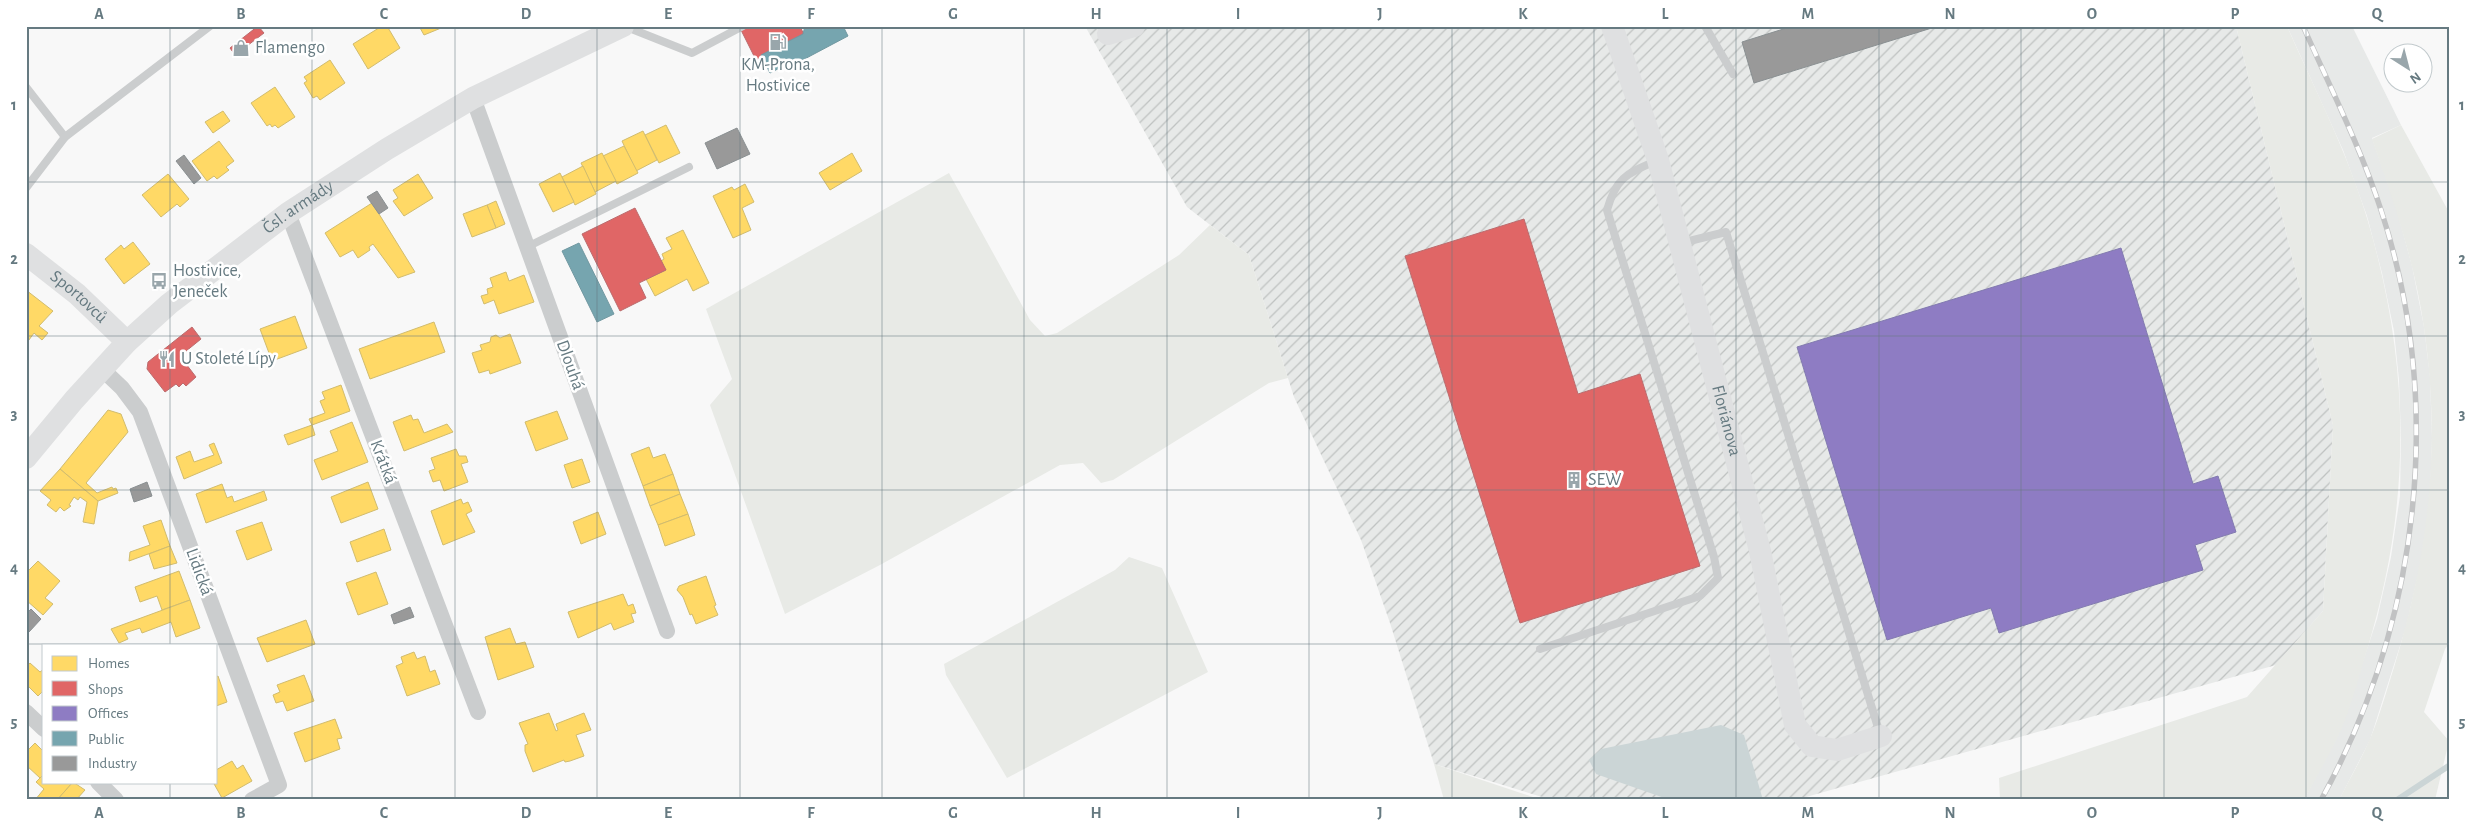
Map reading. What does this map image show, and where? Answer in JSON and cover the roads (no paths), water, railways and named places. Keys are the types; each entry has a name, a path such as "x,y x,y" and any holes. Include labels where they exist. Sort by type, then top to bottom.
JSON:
{"street":[{"name":"Čsl. armády","path":"26,458 127,342 169,304 288,213 387,148 473,98 623,26"},
{"path":"1108,34 1134,26"},
{"name":"Floriánova","path":"1612,26 1658,160 1760,551 1794,725 1812,746 1837,750 1881,736"},
{"name":"Dlouhá","path":"473,98 667,631"},
{"name":"Krátká","path":"288,213 478,712"},
{"name":"Sportovců","path":"26,254 77,294 127,342"},
{"name":"Lidická","path":"102,369 122,388 140,412 279,786 252,800"},
{"path":"26,712 42,727"},
{"path":"100,784 116,800"}],"lane":[{"path":"26,188 65,138 210,26"},
{"path":"623,26 692,54 743,26"},
{"path":"1705,26 1733,74"},
{"path":"26,87 65,138"},
{"path":"1540,649 1700,596 1718,578 1714,557 1607,210 1613,189 1630,172 1658,160"},
{"path":"527,247 689,167"},
{"path":"1679,244 1726,232 1881,736"}],"waterway":[{"path":"2397,800 2450,765"}],"railway":[{"path":"2303,26 2354,140 2381,210 2401,284 2413,359 2416,435 2412,511 2400,586 2381,660 2355,731 2321,800"}],"place":[{"name":"KM-Prona, Hostivice","path":"778,42"},
{"name":"Flamengo","path":"241,48"},
{"name":"Hostivice, Jeneček","path":"159,281"},
{"name":"U Stoleté Lípy","path":"167,359"},
{"name":"SEW","path":"1574,480"}]}
